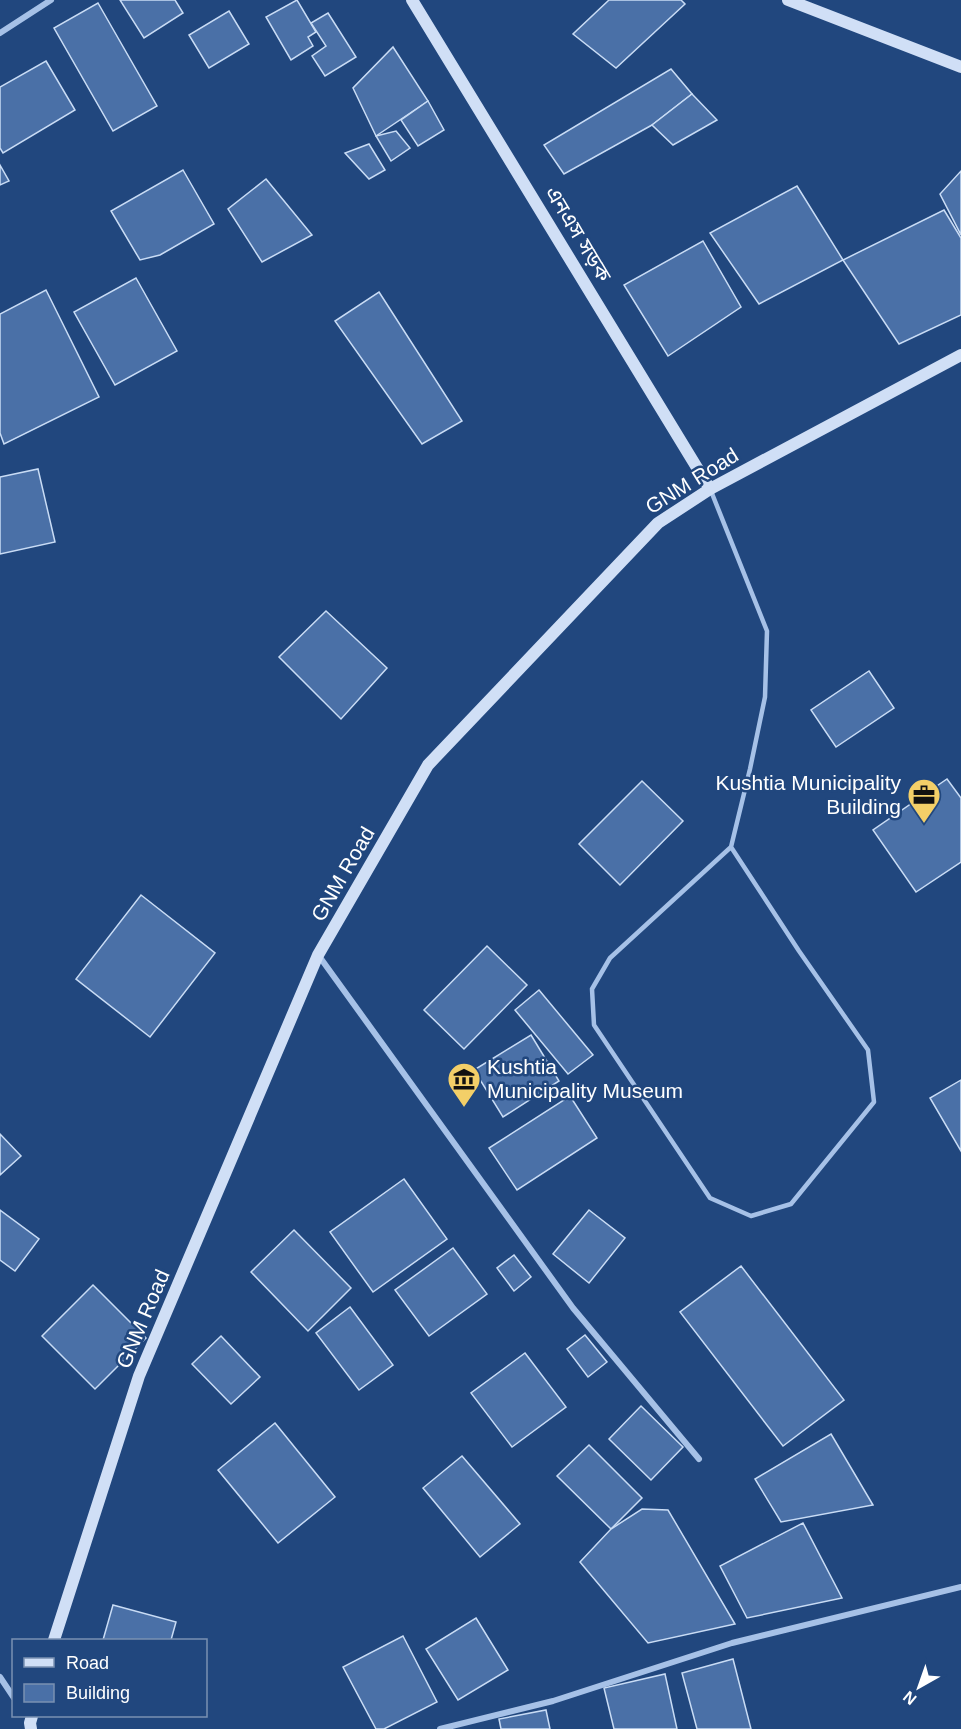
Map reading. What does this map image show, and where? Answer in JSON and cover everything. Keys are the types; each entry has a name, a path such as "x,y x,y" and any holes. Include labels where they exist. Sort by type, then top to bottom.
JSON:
{"street":[{"path":"0,33 51,0"},
{"name":"এনএস সড়ক","path":"412,0 710,489"},
{"path":"788,0 961,67"},
{"name":"GNM Road","path":"55,1639 139,1376 318,955 428,765 658,523 710,489 961,355"},
{"path":"318,955 573,1308 699,1459"},
{"path":"440,1729 553,1701 732,1643 961,1587"},
{"path":"0,1677 12,1695"}],"lane":[{"path":"710,489 767,631 765,697 731,847 610,958 592,989 592,998 594,1026 710,1198 751,1216 791,1204 874,1102 868,1050 799,951 731,847"}],"building":[{"path":"120,0 175,0 183,13 144,38"},
{"path":"297,0 316,32 308,37 313,46 291,60 266,17"},
{"path":"609,0 681,0 685,4 616,68 573,34"},
{"path":"98,3 157,106 113,131 54,28"},
{"path":"229,11 249,44 209,68 189,35"},
{"path":"328,13 356,57 325,76 312,56 326,46 311,23"},
{"path":"393,47 428,101 376,136 353,88"},
{"path":"46,61 75,110 3,153 0,148 0,87"},
{"path":"671,69 692,94 652,125 564,174 544,145"},
{"path":"692,94 717,120 673,145 652,125"},
{"path":"428,101 444,130 418,146 401,120"},
{"path":"396,131 410,148 391,161 376,136"},
{"path":"369,144 385,170 369,179 345,153"},
{"path":"0,165 9,181 0,185"},
{"path":"183,170 214,224 160,255 140,260 111,211"},
{"path":"961,171 961,235 940,194"},
{"path":"266,179 312,235 262,262 228,209"},
{"path":"797,186 843,260 759,304 710,233"},
{"path":"944,210 961,238 961,315 899,344 843,260"},
{"path":"703,241 741,307 668,356 624,285"},
{"path":"136,278 177,351 115,385 74,312"},
{"path":"46,290 99,397 4,444 0,433 0,314"},
{"path":"379,292 462,421 422,444 335,321"},
{"path":"38,469 55,542 0,554 0,477"},
{"path":"326,611 387,668 341,719 279,657"},
{"path":"869,671 894,708 836,747 811,710"},
{"path":"947,779 961,798 961,862 916,892 873,830"},
{"path":"642,781 683,821 620,885 579,844"},
{"path":"141,895 215,953 150,1037 76,979"},
{"path":"487,946 527,985 464,1049 424,1010"},
{"path":"539,990 593,1055 568,1074 515,1010"},
{"path":"531,1035 559,1081 503,1117 474,1070"},
{"path":"961,1080 961,1151 930,1098"},
{"path":"570,1096 597,1138 517,1190 489,1148"},
{"path":"0,1134 21,1156 0,1175"},
{"path":"404,1179 447,1239 373,1292 330,1232"},
{"path":"0,1210 39,1239 15,1271 0,1260"},
{"path":"589,1210 625,1238 589,1283 553,1254"},
{"path":"294,1230 351,1288 308,1331 251,1272"},
{"path":"453,1248 487,1294 429,1336 395,1290"},
{"path":"514,1255 531,1277 514,1291 497,1268"},
{"path":"741,1266 844,1400 783,1446 680,1312"},
{"path":"93,1285 146,1338 95,1389 42,1336"},
{"path":"350,1307 393,1365 359,1390 316,1333"},
{"path":"585,1335 607,1362 588,1377 567,1349"},
{"path":"221,1336 260,1377 231,1404 192,1364"},
{"path":"525,1353 566,1407 512,1447 471,1393"},
{"path":"641,1406 683,1447 651,1480 609,1439"},
{"path":"275,1423 335,1497 278,1543 218,1470"},
{"path":"831,1434 873,1505 781,1522 755,1479"},
{"path":"589,1445 642,1498 611,1529 557,1476"},
{"path":"462,1456 520,1524 480,1557 423,1488"},
{"path":"642,1509 668,1510 735,1624 648,1643 580,1562 611,1529"},
{"path":"803,1523 842,1598 747,1618 720,1566"},
{"path":"113,1605 176,1622 171,1639 103,1639"},
{"path":"476,1618 508,1670 458,1700 426,1649"},
{"path":"403,1636 437,1702 384,1729 376,1729 343,1667"},
{"path":"733,1659 751,1729 697,1729 682,1673"},
{"path":"665,1674 677,1729 614,1729 604,1688"},
{"path":"546,1710 550,1729 501,1729 499,1719"}],"place":[{"name":"Kushtia Municipality Building","path":"924,824"},
{"name":"Kushtia Municipality Museum","path":"464,1108"}]}
